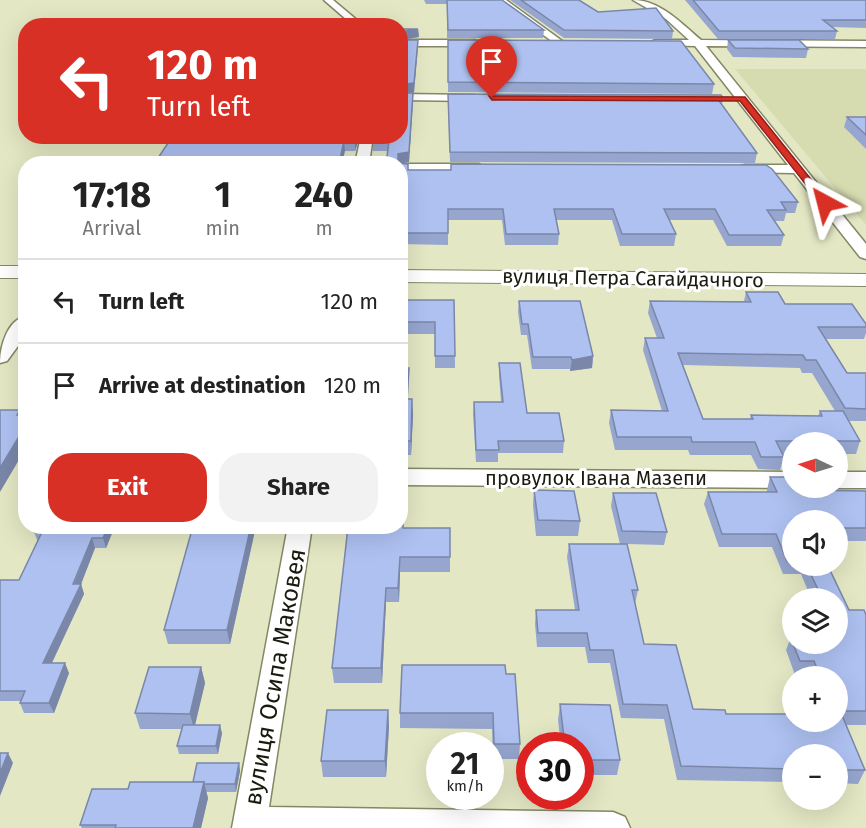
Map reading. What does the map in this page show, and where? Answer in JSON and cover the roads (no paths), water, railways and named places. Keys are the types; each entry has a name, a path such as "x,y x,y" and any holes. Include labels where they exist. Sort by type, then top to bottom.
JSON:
{"street":[{"path":"328,0 350,18"},
{"path":"500,0 560,43"},
{"path":"637,0 669,17 698,43 736,99 798,169 866,254"},
{"path":"408,43 492,43"},
{"path":"537,43 571,43"},
{"path":"640,43 866,44"},
{"path":"408,97 483,98"},
{"path":"408,168 494,168"},
{"path":"728,169 798,169"},
{"path":"0,272 18,272"},
{"name":"вулиця Петра Сагайдачного","path":"408,276 866,280"},
{"path":"0,357 18,332"},
{"name":"провулок Івана Мазепи","path":"408,477 782,480"},
{"path":"848,480 866,480"},
{"name":"вулиця Осипа Маковея","path":"250,825 299,534"},
{"path":"250,825 613,828"}]}
